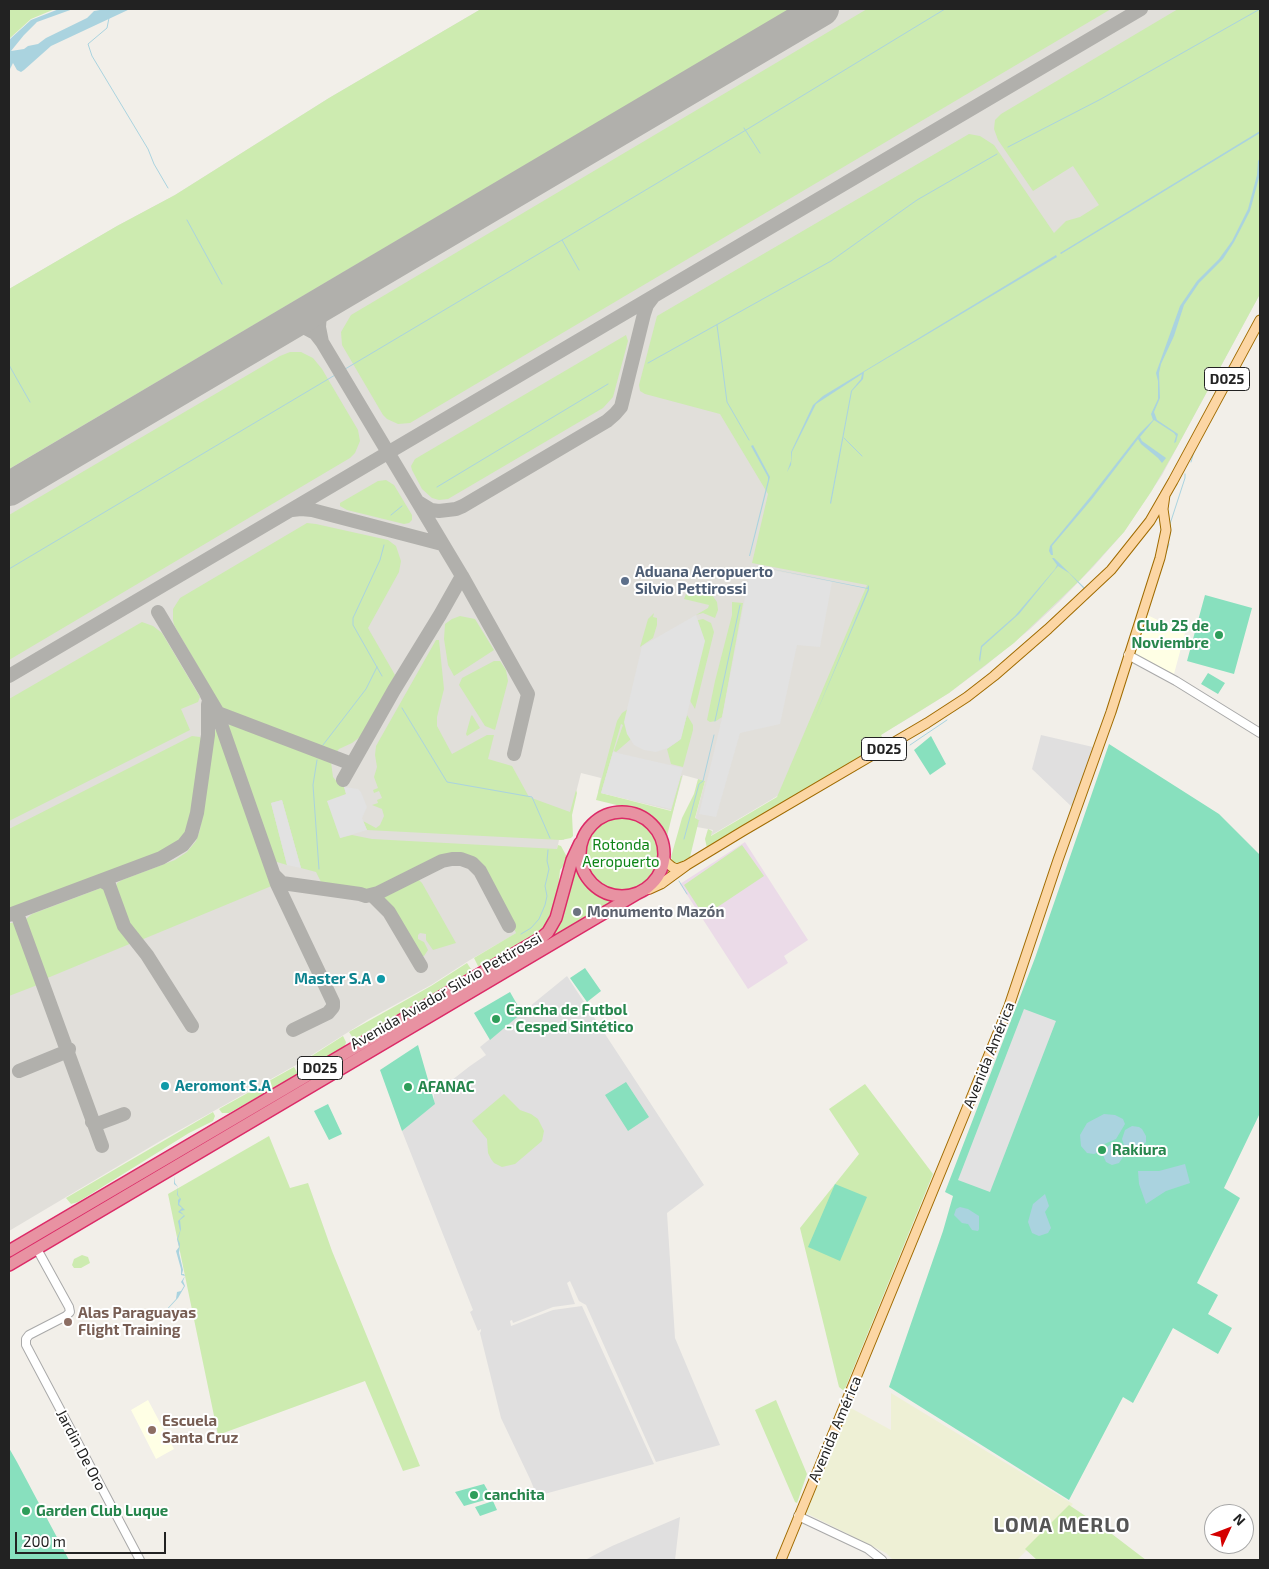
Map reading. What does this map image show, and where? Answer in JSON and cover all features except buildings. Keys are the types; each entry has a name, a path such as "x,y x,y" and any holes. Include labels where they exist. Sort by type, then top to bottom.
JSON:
{"highway":[{"name":"D025","path":"629,812 647,820 654,827 663,845 664,857 658,876 642,891 622,896 611,895 601,891 585,876 579,854 580,843 587,830 601,817 610,813 629,812"},
{"name":"Avenida Aviador Silvio Pettirossi","path":"9,1251 542,938 556,918 572,860 580,843"},
{"name":"Avenida Aviador Silvio Pettirossi","path":"9,1265 642,891"},
{"path":"82,1208 89,1218"}],"main road":[{"name":"Avenida Aviador Silvio Pettirossi","path":"642,891 661,884 687,865 789,803 901,739 967,697 1030,646 1111,570 1136,540 1157,510 1260,320"},
{"name":"Avenida América","path":"781,1560 1006,1016 1058,860 1112,712 1128,655 1155,574 1165,538 1166,524 1163,509 1165,495"},
{"path":"1157,510 1165,538"},
{"path":"664,857 672,868 687,865"}],"street":[{"path":"1128,655 1176,681 1260,733"},
{"name":"Jardin De Oro","path":"37,1249 70,1312 30,1335 26,1339 26,1345 140,1560"},
{"path":"798,1516 868,1549 882,1560"}],"shaded area":[{"path":"481,9 1260,9 1260,294 1162,475 1124,532 1094,566 1029,630 949,693 710,836 713,830 697,827 695,819 705,781 683,775 673,811 598,792 601,778 581,773 564,840 559,840 554,864 520,931 431,985 369,1019 296,1065 162,1140 9,1231 9,289 117,226 175,195 329,98"},
{"path":"751,566 832,582 820,647 797,645 780,724 740,733 716,817 699,814 722,718"},
{"path":"1143,613 1185,633 1174,674 1130,652"},
{"path":"696,615 705,641 681,739 668,748 656,752 644,750 634,745 627,734 624,722 642,646"},
{"path":"1041,735 1093,747 1072,807 1032,769"},
{"path":"613,752 683,768 671,809 601,793"},
{"path":"344,787 358,789 361,792 367,807 362,818 367,830 340,838 327,801 346,794"},
{"path":"282,800 301,868 287,865 271,803"},
{"path":"745,842 808,940 784,956 788,963 748,989 680,884"},
{"path":"567,976 704,1185 667,1213 675,1338 720,1445 656,1462 586,1305 579,1301 570,1281 567,1283 575,1304 553,1307 513,1323 512,1320 510,1321 511,1326 553,1310 582,1306 654,1464 537,1496 501,1418 480,1333 481,1329 478,1331 470,1312 473,1310 402,1131 434,1104 434,1094 486,1055 480,1047"},
{"path":"1024,1009 1056,1021 990,1192 958,1180"},
{"path":"891,1393 1073,1504 1017,1560 893,1560 886,1553 806,1513 818,1477 849,1407 891,1430"},
{"name":"Escuela Santa Cruz","path":"148,1400 174,1449 156,1459 131,1410"},
{"path":"680,1517 675,1560 585,1560 612,1546"}],"green space":[{"path":"9,9 55,9 31,19 9,39"},
{"path":"481,9 790,9 9,469 9,289 117,226 175,195 329,98"},
{"path":"867,9 1111,9 410,423 398,424 383,415 342,345 341,332 351,315"},
{"path":"1178,9 1260,9 1260,294 1177,447 1151,492 1124,532 1080,580 1014,643 949,693 881,735 886,744 707,848 705,839 708,829 712,831 711,836 777,797 867,585 752,563 768,494 720,414 645,394 640,391 639,385 657,316 969,134 980,136 994,145 1054,233 1066,221 1080,217 1099,205 1073,166 1033,191 998,140 994,129 995,120 1001,114"},
{"path":"626,335 628,341 613,397 603,408 448,499 439,500 432,498 422,489 411,466 415,459"},
{"path":"290,352 301,352 313,358 322,369 358,430 360,441 355,453 350,458 9,660 9,515 280,356"},
{"path":"386,480 394,485 412,515 412,520 409,523 404,524 347,510 340,506 340,503 378,481"},
{"path":"307,523 388,540 396,546 401,561 399,572 368,628 395,675 360,737 339,749 335,754 224,714 217,705 211,689 174,625 173,620 173,609 180,598"},
{"path":"703,591 712,595 717,602 718,610 715,618 703,613 696,615 708,608 709,605 684,599 686,594"},
{"name":"Club 25 de Noviembre","path":"1205,595 1252,608 1234,674 1187,661"},
{"path":"732,602 743,603 722,717 710,722 707,720 732,615"},
{"path":"654,613 653,617 657,618 657,625 653,638 640,647 648,619"},
{"path":"460,616 475,619 494,650 454,676 448,665 444,639 445,624"},
{"path":"703,619 711,623 714,632 695,709 689,699 704,643 694,621"},
{"path":"142,622 153,626 162,633 200,697 198,702 181,709 190,730 9,821 9,699"},
{"path":"436,640 439,640 444,689 437,717 437,726 452,754 487,735 494,735 488,759 512,766 529,797 570,812 576,790 572,815 573,836 571,838 561,840 367,830 363,821 376,828 380,825 384,816 382,809 372,805 378,803 377,800 382,798 379,791 374,793 373,790 378,788 374,777 377,767 376,746"},
{"path":"494,661 500,661 506,670 508,681 495,730 485,726 459,685 462,678"},
{"path":"1208,673 1225,683 1218,694 1201,684"},
{"path":"628,709 631,739 616,752 614,751 623,725 621,724 601,793 671,811 682,776 666,840 656,824 644,814 629,808 596,800 617,721 622,713"},
{"path":"472,715 480,728 467,736 466,734"},
{"path":"687,715 693,725 693,730 683,767 671,764 667,749 680,740"},
{"path":"231,724 331,762 333,777 344,787 346,793 340,838 352,835 372,839 557,849 558,845 561,846 567,857 560,870 558,890 547,925 480,967 474,958 516,933 508,914 478,861 459,855 439,859 368,891 322,884 316,872 301,868 282,800 271,803 287,865 270,860 227,729"},
{"path":"217,728 222,733 274,885 141,940 123,916 116,896 117,883 175,860 187,852 196,841 200,830 214,732"},
{"path":"192,736 200,737 205,749 190,828 180,843 158,856 9,911 9,829"},
{"path":"931,736 946,764 930,775 914,750"},
{"name":"Rakiura","path":"1109,744 1219,814 1260,855 1260,1113 1224,1188 1240,1198 1197,1283 1218,1295 1208,1314 1232,1328 1218,1354 1173,1328 1133,1403 1123,1397 1069,1500 889,1387 943,1231 953,1196 945,1192 1035,958"},
{"path":"698,779 705,781 695,818 699,820 690,857 675,863 671,857 682,818 694,794"},
{"name":"Rotonda Aeropuerto","path":"621,814 636,817 649,825 657,838 660,853 657,868 649,881 636,889 621,892 606,889 593,881 585,868 582,853 585,838 593,825 606,817"},
{"path":"742,845 764,876 704,916 684,885"},
{"path":"576,860 582,877 591,888 606,897 617,899 92,1210 91,1208 545,940"},
{"path":"415,879 422,883 456,943 433,950 426,940 426,934 420,933 418,939 424,942 428,950 424,956 420,956 393,912 381,899"},
{"path":"101,888 109,891 118,918 132,943 45,979 26,927 26,919 32,914"},
{"path":"9,923 13,923 19,928 40,984 9,996"},
{"path":"467,963 471,969 470,973 357,1039 353,1038 349,1032 431,986"},
{"path":"585,968 601,991 587,1002 570,978"},
{"name":"Cancha de Futbol - Cesped Sintético","path":"510,992 522,1013 490,1040 474,1013"},
{"path":"343,1036 346,1042 345,1046 308,1069 304,1070 301,1068 299,1064"},
{"name":"AFANAC","path":"418,1045 435,1104 402,1131 380,1070"},
{"path":"294,1067 298,1074 296,1076 229,1113 222,1113 219,1109"},
{"path":"626,1082 649,1117 628,1131 605,1095"},
{"path":"865,1084 933,1174 844,1391 839,1387 800,1228 859,1154 829,1109"},
{"path":"504,1094 520,1110 538,1119 544,1131 542,1141 515,1164 502,1167 491,1159 488,1153 487,1139 472,1121"},
{"path":"328,1104 342,1134 329,1140 314,1111"},
{"path":"213,1112 215,1116 213,1121 189,1133 78,1202 71,1204 66,1198"},
{"path":"269,1136 290,1188 308,1183 332,1251 420,1466 403,1471 365,1381 218,1435 168,1194"},
{"path":"835,1184 867,1197 840,1261 808,1247"},
{"path":"82,1255 88,1257 90,1263 81,1268 74,1268 72,1265 74,1259"},
{"path":"776,1400 807,1474 797,1503 755,1410"},
{"name":"Garden Club Luque","path":"9,1448 17,1462 69,1560 9,1560"},
{"name":"canchita","path":"484,1484 492,1498 464,1506 455,1492"},
{"path":"493,1501 497,1510 480,1516 475,1507"},
{"path":"1069,1505 1108,1531 1146,1560 1037,1560 1025,1549"}],"water":[{"path":"59,9 73,9 37,22 11,51 38,44 46,38 87,18 94,11 130,9 51,46 21,72 17,70 13,63 9,71 10,39 31,20"},
{"path":"1260,131 1260,133 1060,253"},
{"path":"1260,158 1260,174 1250,211 1223,259 1199,283 1184,305 1174,336 1161,364 1159,373 1160,398 1154,412 1157,420 1178,434 1176,442 1174,443 1176,436 1174,433 1154,420 1140,437 1142,441 1166,458 1162,463 1138,439 1092,499 1052,546 1053,555 1051,555 1049,551 1050,546 1140,433 1153,420 1151,414 1158,399 1156,373 1180,306 1197,281 1219,259 1232,241 1248,209"},
{"path":"1056,255 1057,257 864,372 863,379 852,391 831,504 851,391 861,379 862,374 816,404 792,452 791,465 787,472 791,461 791,452 813,405 823,396"},
{"path":"753,445 770,477 749,556 768,480 751,446"},
{"path":"1052,558 1054,558 1085,588 1069,573 1058,566 1019,614 982,647 980,662 981,646 1015,616 1055,569 1057,565"},
{"path":"752,565 867,588 869,585 869,590 813,721 868,589"},
{"path":"1104,1114 1115,1115 1123,1119 1125,1124 1116,1139 1102,1145 1099,1152 1094,1154 1087,1153 1081,1146 1080,1135 1087,1123"},
{"path":"1132,1126 1142,1129 1146,1136 1146,1142 1129,1153 1126,1151 1122,1139 1125,1130"},
{"path":"1115,1142 1119,1143 1123,1157 1119,1163 1112,1165 1106,1162 1103,1155 1105,1148"},
{"path":"1185,1164 1190,1183 1166,1191 1146,1204 1139,1184 1138,1171 1159,1171"},
{"path":"178,1187 178,1195 181,1199 179,1204 185,1210 180,1211 184,1215 178,1212 182,1208 178,1205 180,1198 177,1195"},
{"path":"1045,1194 1049,1206 1045,1212 1051,1228 1048,1233 1039,1236 1032,1233 1028,1222 1033,1204"},
{"path":"960,1207 968,1209 979,1216 978,1231 972,1230 968,1224 962,1223 954,1215 956,1209"},
{"path":"184,1215 180,1220 181,1229 178,1239 183,1270 182,1274 185,1276 181,1275 176,1251 179,1247 177,1239 180,1231 178,1221"},
{"path":"185,1276 183,1281 185,1286 178,1298 167,1310 167,1320 166,1310 176,1299 177,1292 181,1291 184,1286 181,1282"}],"waterway":[{"path":"579,270 562,240 945,9"},
{"path":"1008,147 1101,99 1260,9"},
{"path":"109,18 107,28 88,44 92,56 148,149 154,164 168,188"},
{"path":"744,128 760,153"},
{"path":"648,363 831,261 917,200 997,154"},
{"path":"187,220 222,284"},
{"path":"9,569 562,240"},
{"path":"717,325 727,402 749,440"},
{"path":"9,365 30,402"},
{"path":"437,487 608,384"},
{"path":"844,438 862,456"},
{"path":"1191,462 1195,448"},
{"path":"1170,535 1170,524 1185,474"},
{"path":"391,515 402,506"},
{"path":"1155,587 1169,544"},
{"path":"382,676 353,625 353,618 380,560 384,545"},
{"path":"715,721 740,605"},
{"path":"323,745 366,689 377,667"},
{"path":"402,708 447,782 532,797 550,838"},
{"path":"910,745 947,720"},
{"path":"684,839 699,784 703,781 714,735"},
{"path":"317,760 313,785 319,869"},
{"path":"521,934 531,928 539,919 545,905 547,896 545,886 549,869 547,861 548,850"},
{"path":"679,881 687,894"}],"taxiway":[{"path":"9,676 1141,9"},
{"path":"418,502 431,510 456,509 607,421 621,407 644,314 647,305 653,297"},
{"path":"284,327 290,325 302,326 315,333 322,342 319,327 320,313 332,298"},
{"path":"322,342 462,576 343,780"},
{"path":"292,510 312,510 442,544"},
{"path":"462,576 528,694 514,754"},
{"path":"158,612 218,713 352,764"},
{"path":"206,693 222,727 277,884 333,1002 333,1007 328,1013 293,1030"},
{"path":"9,915 161,858 183,845 191,835 197,813 208,735 208,704"},
{"path":"274,875 282,883 366,896 378,893 442,861 461,859 472,863 480,871 509,926"},
{"path":"102,881 109,885 124,926 147,955 192,1026"},
{"path":"372,895 389,912 421,966"},
{"path":"19,919 102,1146"},
{"path":"19,1071 63,1053 68,1054 69,1049"},
{"path":"92,1122 97,1124 124,1114"}],"runway":[{"path":"9,489 822,9"}],"place":[{"name":"Aduana Aeropuerto Silvio Pettirossi","path":"625,581"},
{"name":"Club 25 de Noviembre","path":"1219,635"},
{"name":"Monumento Mazón","path":"577,912"},
{"name":"Master S.A","path":"381,979"},
{"name":"Cancha de Futbol - Cesped Sintético","path":"496,1019"},
{"name":"Aeromont S.A","path":"165,1086"},
{"name":"AFANAC","path":"408,1087"},
{"name":"Rakiura","path":"1102,1150"},
{"name":"Alas Paraguayas Flight Training","path":"68,1322"},
{"name":"Escuela Santa Cruz","path":"152,1430"},
{"name":"canchita","path":"474,1495"},
{"name":"Garden Club Luque","path":"26,1511"}],"district":[{"name":"LOMA MERLO","path":"1062,1525"}]}
